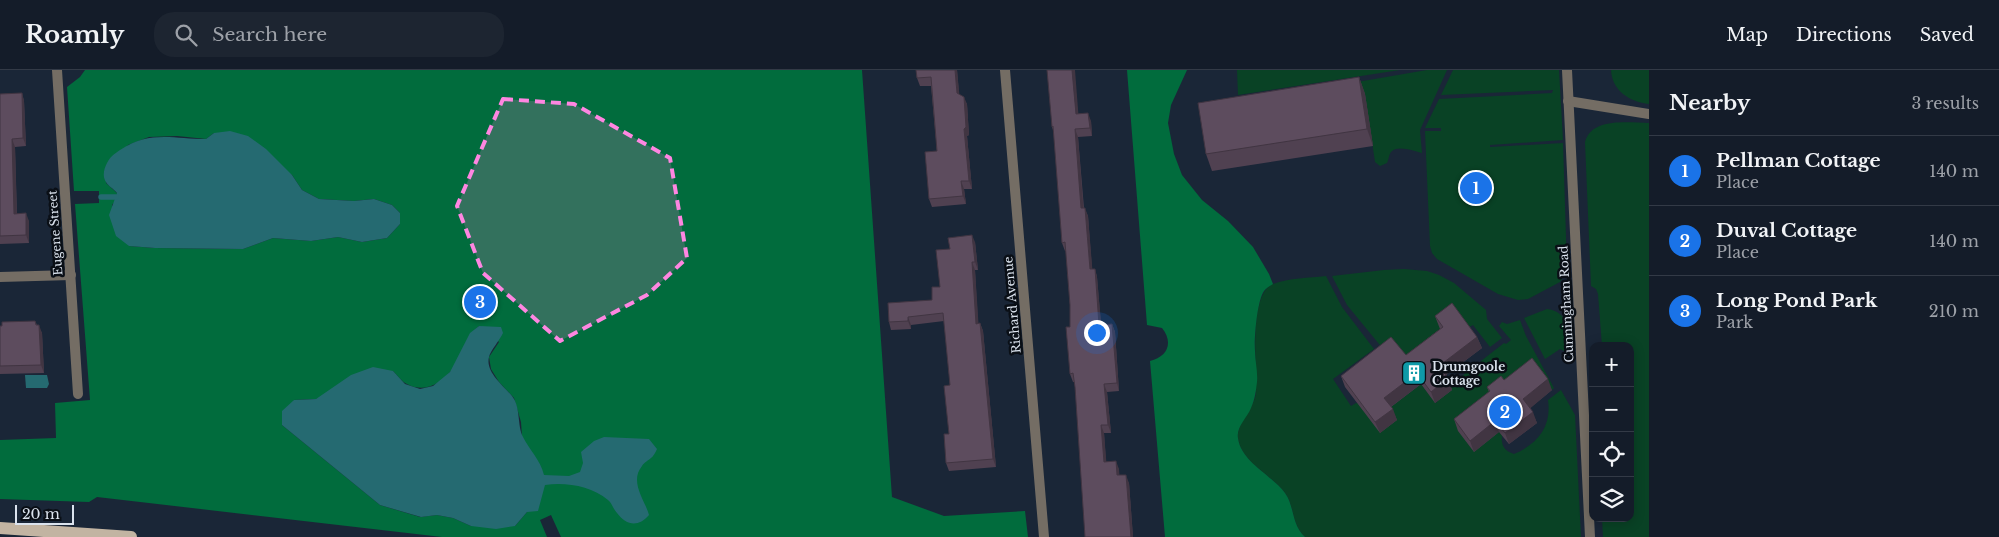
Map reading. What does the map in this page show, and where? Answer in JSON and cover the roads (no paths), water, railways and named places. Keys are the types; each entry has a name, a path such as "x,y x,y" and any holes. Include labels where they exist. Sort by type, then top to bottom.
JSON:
{"main road":[{"path":"0,528 131,537"}],"street":[{"name":"Eugene Street","path":"57,70 78,394"},
{"name":"Richard Avenue","path":"1005,70 1044,537"},
{"name":"Cunningham Road","path":"1567,70 1590,537"},
{"path":"1568,100 1649,114"},
{"path":"0,277 71,275"}],"waterway":[{"path":"101,197 116,197"}],"place":[{"name":"Pellman Cottage","path":"1476,188"},
{"name":"Long Pond Park","path":"480,302"},
{"name":"Drumgoole Cottage","path":"1414,373"},
{"name":"Duval Cottage","path":"1505,412"}]}
